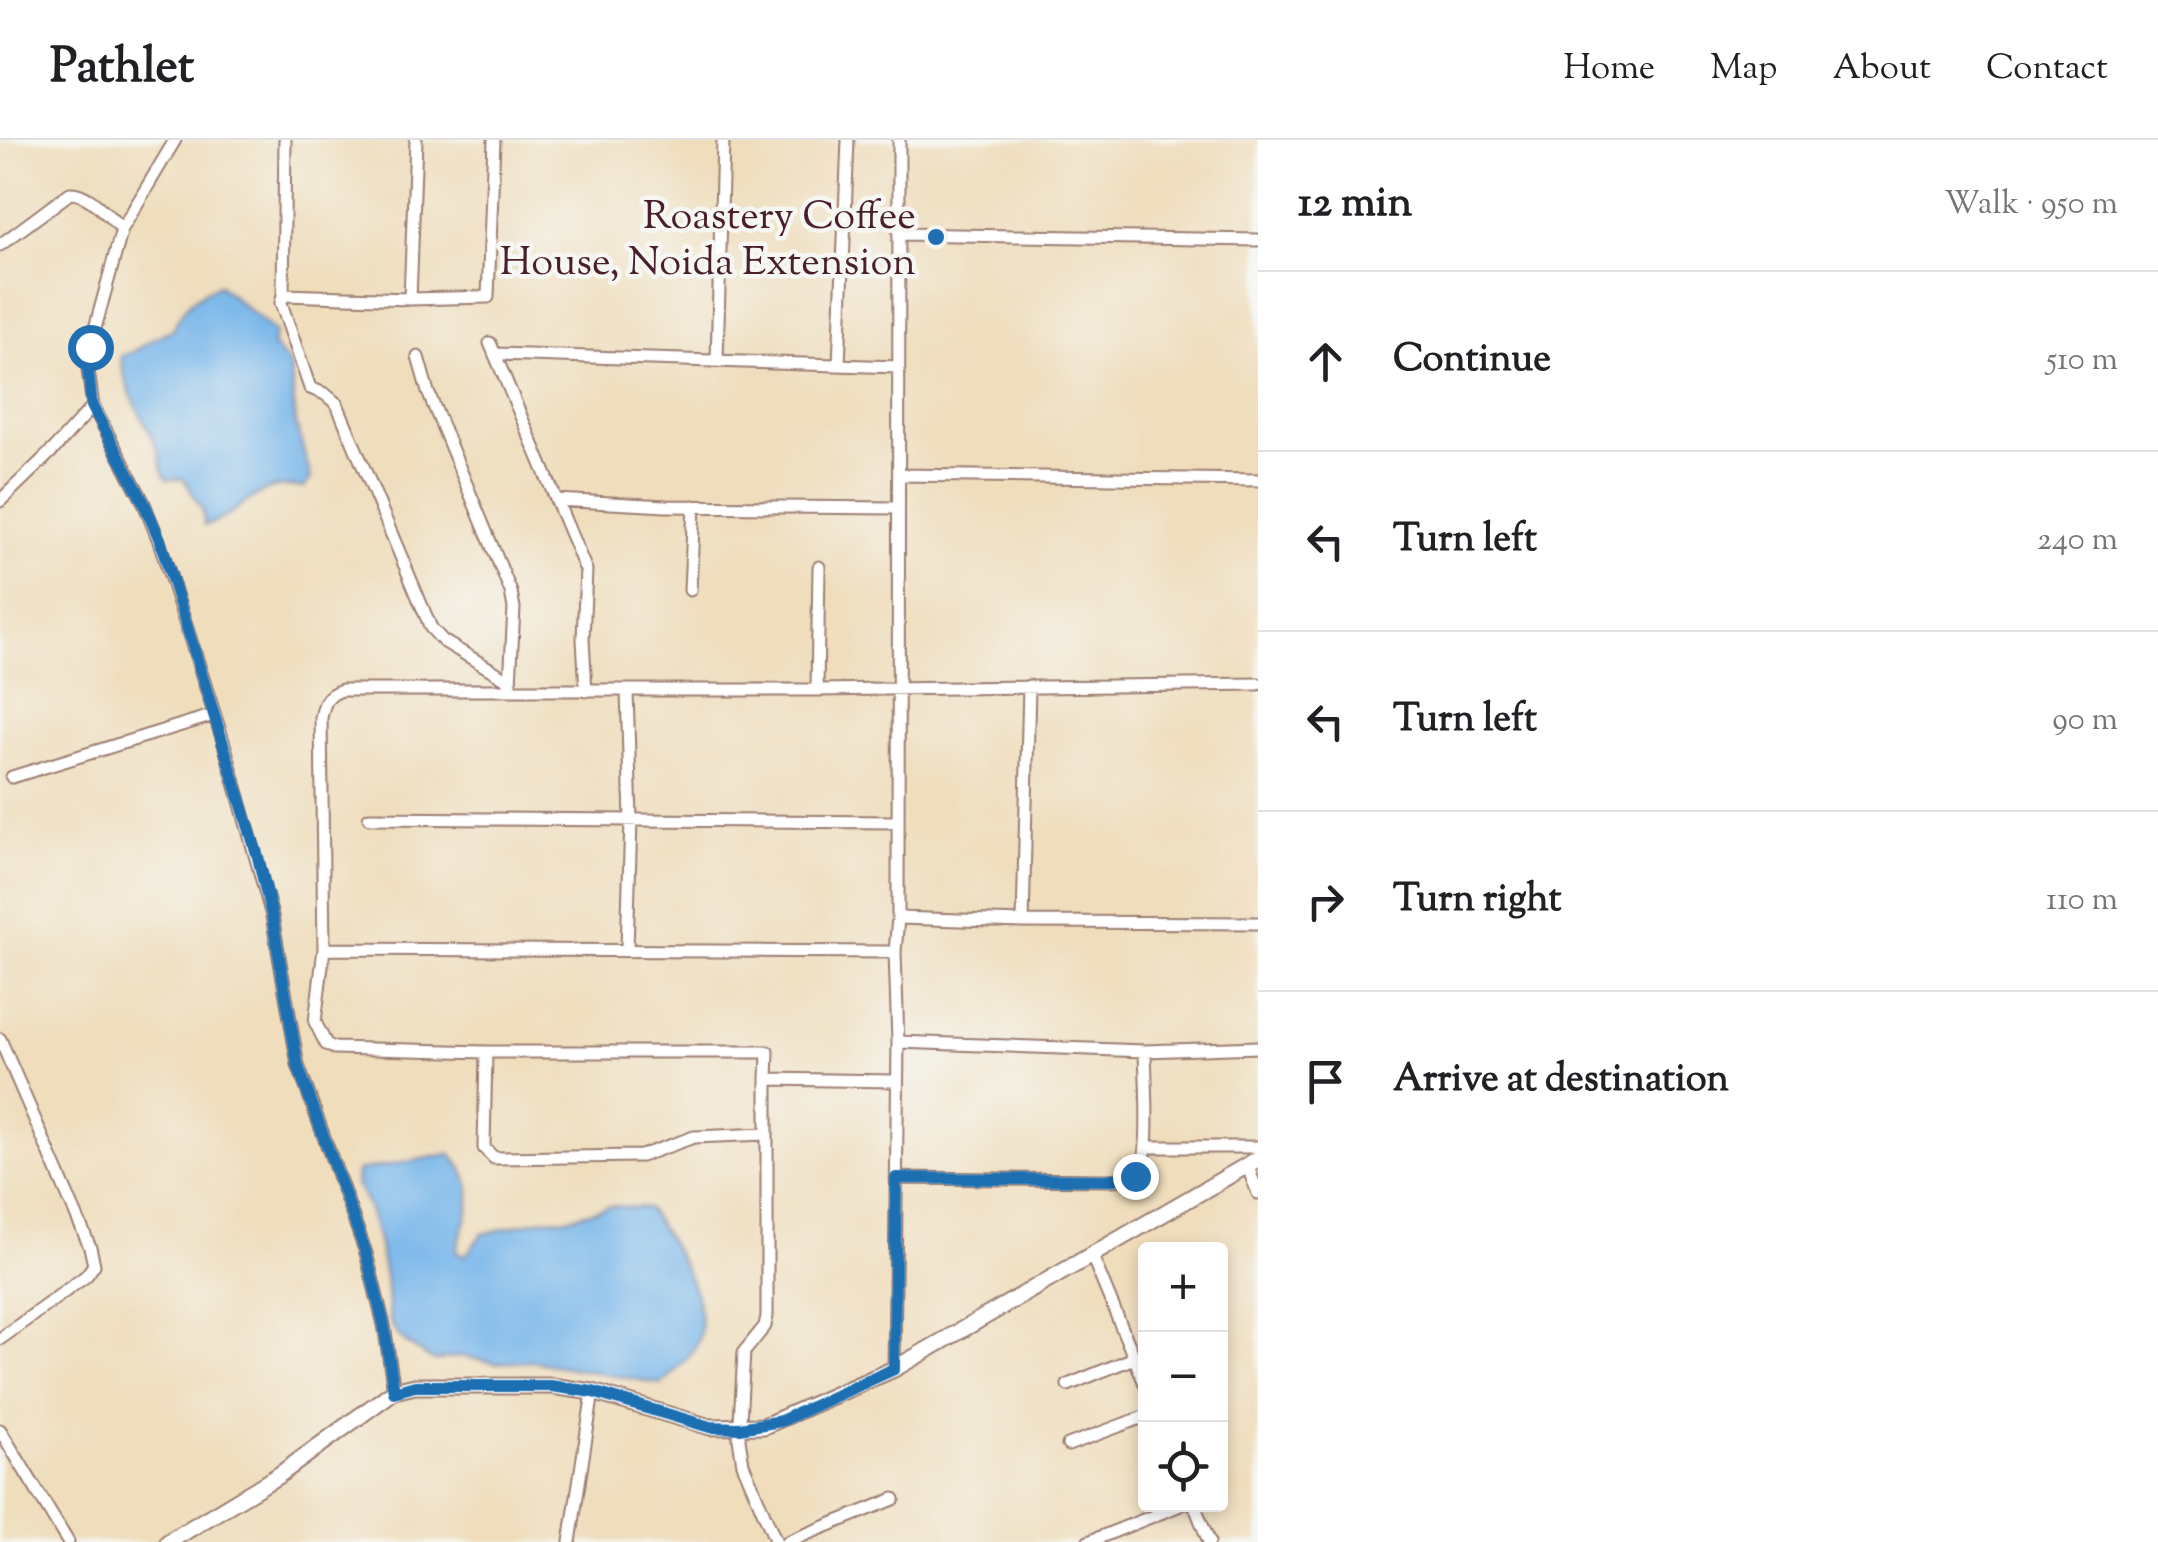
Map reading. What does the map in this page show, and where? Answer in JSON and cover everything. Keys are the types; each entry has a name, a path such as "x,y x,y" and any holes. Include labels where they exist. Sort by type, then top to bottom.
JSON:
{"street":[{"path":"174,140 122,229 90,347 92,406 160,540 258,857 298,1066 366,1253 384,1325 394,1392"},
{"path":"285,140 281,303 310,388 337,404 431,628 443,641 510,686"},
{"path":"410,299 416,140"},
{"path":"282,296 488,297 494,140"},
{"path":"717,360 723,140"},
{"path":"840,365 848,140"},
{"path":"894,1369 899,140"},
{"path":"0,245 70,193 86,197 122,229"},
{"path":"900,234 1258,240"},
{"path":"586,691 586,570 493,348 898,367"},
{"path":"418,357 428,392 513,600 510,686"},
{"path":"0,502 92,406"},
{"path":"899,475 1258,480"},
{"path":"556,500 897,508"},
{"path":"690,590 694,506"},
{"path":"817,690 819,567"},
{"path":"776,1542 743,1464 740,1428 744,1352 765,1326 768,1316 768,1052 486,1052 334,1048 326,1044 315,1022 324,949 324,702 342,690 510,686 627,691 1258,684"},
{"path":"1023,922 1029,686"},
{"path":"627,691 631,820 627,949"},
{"path":"12,776 214,714"},
{"path":"368,818 898,822"},
{"path":"898,918 1258,922"},
{"path":"324,949 895,952"},
{"path":"0,1039 90,1247 94,1265 86,1276 0,1339"},
{"path":"898,1042 1145,1052 1258,1048"},
{"path":"486,1052 484,1148 494,1158 642,1156 694,1137 766,1134"},
{"path":"896,1178 1135,1176 1142,1170 1146,1146 1145,1052"},
{"path":"767,1078 895,1081"},
{"path":"1146,1146 1256,1152"},
{"path":"168,1542 280,1476 394,1392 415,1386 551,1386 593,1392 710,1427 740,1428 781,1421 894,1369 1092,1256 1256,1152"},
{"path":"1256,1152 1258,1194"},
{"path":"1092,1256 1138,1367"},
{"path":"1068,1385 1134,1358"},
{"path":"570,1542 593,1392"},
{"path":"1068,1444 1138,1419"},
{"path":"0,1430 68,1542"},
{"path":"786,1542 894,1499"},
{"path":"1088,1542 1163,1512"},
{"path":"1197,1512 1209,1542"}],"water":[{"path":"219,285 275,332 272,345 290,365 296,424 311,478 304,488 268,490 204,525 203,511 184,479 167,479 164,475 157,448 126,380 121,356 173,330 191,302"},
{"path":"450,1154 467,1178 470,1190 468,1213 456,1251 465,1256 482,1234 611,1206 647,1208 688,1276 700,1314 700,1332 694,1349 662,1384 531,1361 497,1363 462,1356 434,1361 405,1342 390,1322 379,1248 372,1219 356,1185 357,1171"}],"place":[{"name":"Roastery Coffee House, Noida Extension","path":"936,237"}],"route":[{"path":"90,347 92,406 160,540 258,857 298,1066 366,1253 384,1325 394,1392 415,1386 551,1386 593,1392 710,1427 764,1426 894,1369 896,1178 1106,1180 1135,1176"}]}
